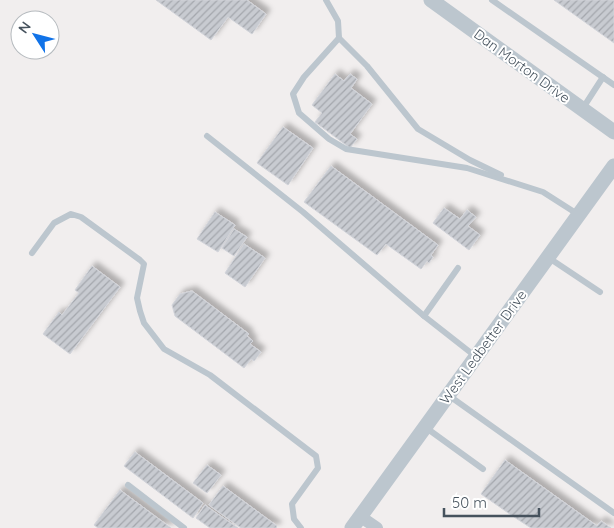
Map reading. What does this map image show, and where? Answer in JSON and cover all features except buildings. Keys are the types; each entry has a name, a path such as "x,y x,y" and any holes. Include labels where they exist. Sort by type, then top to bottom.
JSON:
{"street":[{"name":"Dan Morton Drive","path":"430,0 614,132"},
{"name":"West Ledbetter Drive","path":"357,522 614,166"},
{"path":"357,522 377,528"}],"lane":[{"path":"326,0 338,21 339,38 367,66 418,129 470,160 519,184"},
{"path":"492,0 614,85"},
{"path":"339,38 304,77 293,94 299,113 329,139 346,149 359,153 467,168 543,192 579,215"},
{"path":"583,110 604,77"},
{"path":"207,136 303,212 424,316 476,357"},
{"path":"32,253 54,223 71,214 81,217 144,264 137,298 140,311 144,324 164,349 210,375 316,456 318,468 292,504 294,520 301,528"},
{"path":"548,257 600,292"},
{"path":"424,316 458,268"},
{"path":"448,395 614,513"},
{"path":"425,427 484,469"},
{"path":"128,485 184,528"}]}
